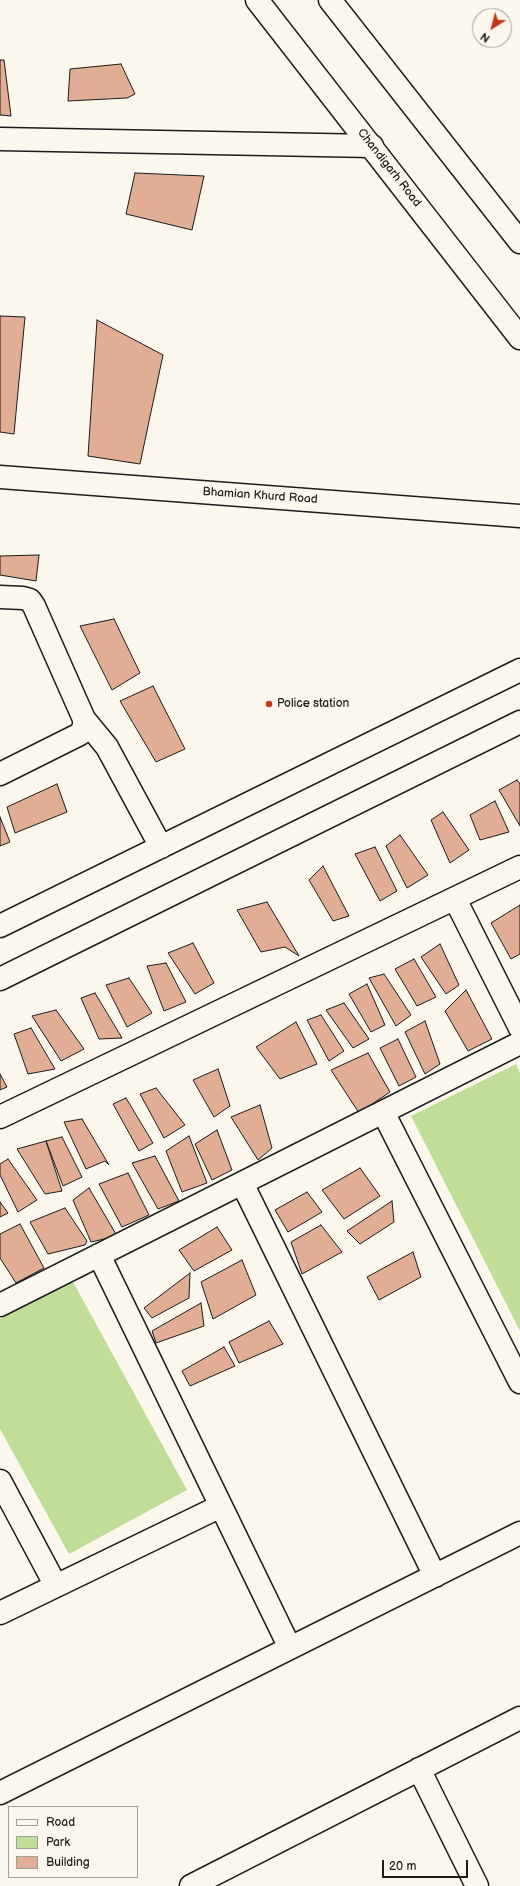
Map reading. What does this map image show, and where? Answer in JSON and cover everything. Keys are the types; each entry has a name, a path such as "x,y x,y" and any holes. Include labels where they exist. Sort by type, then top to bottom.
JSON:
{"street":[{"name":"Chandigarh Road","path":"257,0 520,338"},
{"path":"330,0 520,242"},
{"path":"0,139 372,146"},
{"name":"Bhamian Khurd Road","path":"0,477 520,516"},
{"path":"0,597 23,598 30,600 34,606 84,719 107,746 161,847"},
{"path":"0,926 520,670"},
{"path":"0,774 80,734 84,727 84,719"},
{"path":"0,979 520,722"},
{"path":"0,1117 520,867"},
{"path":"455,899 520,1028"},
{"path":"0,1305 520,1043"},
{"path":"383,1112 520,1382"},
{"path":"242,1183 435,1576"},
{"path":"99,1255 290,1648"},
{"path":"0,1481 56,1586"},
{"path":"0,1613 221,1506"},
{"path":"0,1793 520,1533"},
{"path":"204,1883 419,1769 520,1718"},
{"path":"419,1769 477,1886"}],"green space":[{"path":"516,1064 520,1073 520,1331 411,1116"},
{"path":"72,1280 187,1490 69,1554 0,1429 0,1319"}],"building":[{"path":"0,60 4,60 11,116 0,115"},
{"path":"121,64 135,94 127,98 68,101 70,69"},
{"path":"135,173 204,176 192,230 126,214"},
{"path":"0,316 25,317 14,434 0,432"},
{"path":"97,320 163,355 140,464 88,456"},
{"path":"39,555 36,581 0,575 0,556"},
{"path":"114,619 140,673 112,690 80,626"},
{"path":"153,686 185,749 156,762 120,701"},
{"path":"517,780 520,784 520,826 499,790"},
{"path":"57,784 67,812 15,833 7,807"},
{"path":"495,801 509,832 480,840 470,815"},
{"path":"443,812 469,850 450,863 431,820"},
{"path":"0,817 10,842 0,846"},
{"path":"400,835 428,875 407,888 386,846"},
{"path":"375,847 397,891 380,901 355,854"},
{"path":"323,866 349,916 333,921 309,880"},
{"path":"267,902 299,956 285,947 261,952 237,910"},
{"path":"520,905 520,954 511,959 491,923"},
{"path":"193,943 214,983 195,994 168,953"},
{"path":"440,944 459,985 446,994 421,957"},
{"path":"414,959 436,997 417,1006 395,969"},
{"path":"166,963 186,1002 164,1011 147,966"},
{"path":"384,974 411,1015 396,1026 369,978"},
{"path":"129,978 152,1013 127,1027 106,985"},
{"path":"367,984 385,1025 371,1032 349,994"},
{"path":"466,990 492,1039 468,1051 445,1011"},
{"path":"95,993 122,1038 99,1039 81,998"},
{"path":"344,1003 369,1039 353,1048 326,1010"},
{"path":"56,1010 84,1049 61,1061 32,1016"},
{"path":"321,1015 344,1051 329,1061 307,1020"},
{"path":"425,1021 440,1064 425,1074 405,1032"},
{"path":"296,1022 317,1064 280,1079 256,1047"},
{"path":"31,1028 55,1069 28,1074 14,1034"},
{"path":"398,1039 416,1077 399,1086 380,1048"},
{"path":"368,1053 390,1092 359,1113 331,1070"},
{"path":"218,1069 230,1106 214,1117 193,1080"},
{"path":"0,1074 7,1087 0,1090"},
{"path":"156,1088 185,1125 164,1138 140,1094"},
{"path":"126,1098 153,1143 139,1151 113,1104"},
{"path":"260,1105 272,1148 258,1160 231,1117"},
{"path":"82,1119 109,1165 105,1161 86,1169 64,1122"},
{"path":"217,1130 232,1170 212,1180 195,1144"},
{"path":"189,1136 207,1183 182,1192 166,1151"},
{"path":"62,1137 82,1177 63,1186 46,1141"},
{"path":"46,1141 62,1191 45,1194 17,1149"},
{"path":"155,1156 179,1201 158,1209 132,1163"},
{"path":"8,1159 37,1200 18,1212 0,1175 0,1164"},
{"path":"360,1168 380,1196 344,1219 322,1190"},
{"path":"128,1173 149,1215 122,1227 99,1184"},
{"path":"89,1188 117,1236 91,1242 73,1200"},
{"path":"307,1192 322,1212 288,1232 275,1210"},
{"path":"392,1201 394,1222 360,1244 347,1231"},
{"path":"0,1202 8,1213 0,1217"},
{"path":"65,1208 87,1241 85,1245 48,1254 30,1222"},
{"path":"20,1224 44,1268 16,1283 0,1258 0,1234"},
{"path":"321,1225 342,1252 302,1274 291,1242"},
{"path":"217,1227 232,1250 194,1271 179,1250"},
{"path":"413,1252 421,1277 379,1300 367,1277"},
{"path":"242,1260 256,1295 213,1319 201,1282"},
{"path":"190,1273 189,1298 152,1318 144,1308"},
{"path":"201,1303 204,1326 156,1343 152,1331"},
{"path":"269,1321 283,1344 239,1363 229,1342"},
{"path":"224,1347 235,1366 190,1386 182,1371"}],"place":[{"name":"Police station","path":"269,704"}]}
